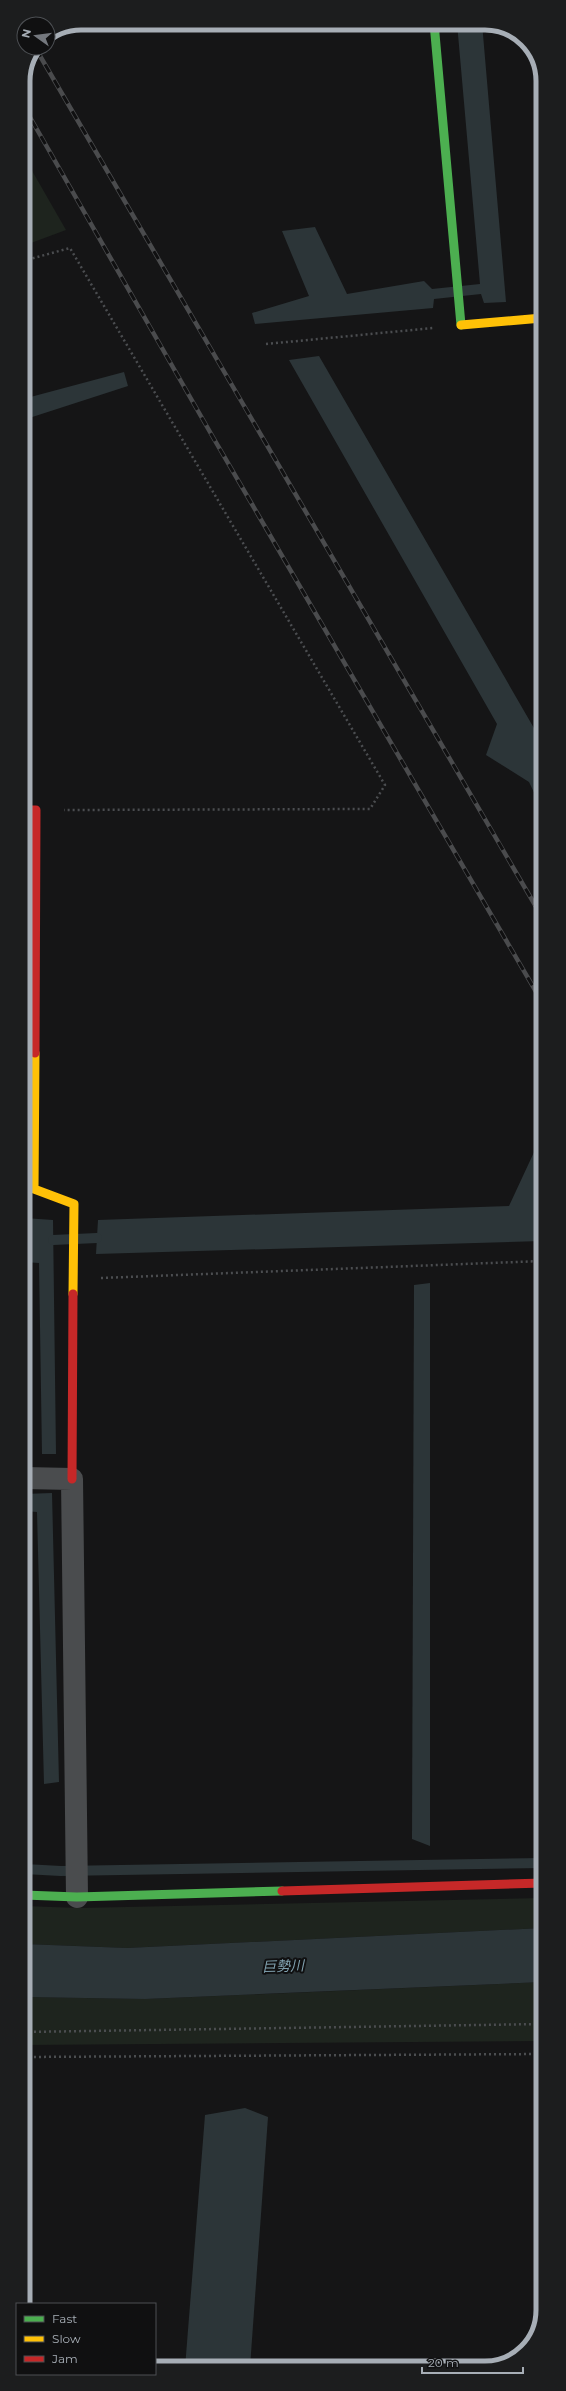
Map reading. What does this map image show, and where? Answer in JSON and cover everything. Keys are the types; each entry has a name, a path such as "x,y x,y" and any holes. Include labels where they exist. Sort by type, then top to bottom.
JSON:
{"street":[{"path":"435,30 461,326 536,319"},
{"path":"30,810 36,810 34,1188 74,1204 72,1478 77,1896"},
{"path":"30,1478 72,1478"},
{"path":"30,1895 77,1896 536,1883"}],"path":[{"path":"30,259 70,248 385,785 370,809 36,810"},
{"path":"266,344 461,326"},
{"path":"74,1279 536,1262"},
{"path":"30,2032 536,2024"},
{"path":"30,2058 536,2054"}],"shaded area":[{"path":"30,167 66,230 30,243"},
{"path":"536,1898 536,1928 127,1948 30,1944 30,1906 79,1908"},
{"path":"536,1982 536,2041 30,2045 30,1997 146,1999"}],"water":[{"path":"458,30 483,30 506,302 484,303 481,294 434,299 433,308 255,324 252,313 309,296 282,231 315,227 347,294 424,281 432,289 480,284"},
{"path":"319,356 536,732 536,797 529,782 486,755 497,724 289,360"},
{"path":"124,372 128,386 30,418 30,397"},
{"path":"536,1148 536,1241 96,1254 98,1220 509,1206"},
{"path":"30,1218 53,1220 56,1454 42,1454 39,1263 30,1262"},
{"path":"430,1283 430,1846 412,1839 414,1285"},
{"path":"52,1493 59,1782 44,1784 37,1512 30,1511 30,1494"},
{"name":"巨勢川","path":"536,1928 536,1982 145,1999 30,1997 30,1944 127,1948"},
{"path":"245,2108 268,2117 250,2361 186,2361 205,2115"}],"waterway":[{"path":"53,1240 97,1238"},
{"path":"30,1869 61,1871 536,1863"}],"railway":[{"path":"40,56 536,907"},
{"path":"30,117 214,439 536,992"}],"traffic: fast":[{"path":"435,30 461,325"},
{"path":"30,1895 77,1897 282,1891"}],"traffic: slow":[{"path":"461,325 536,319"},
{"path":"35,1053 34,1189 74,1204 73,1294"}],"traffic: jam":[{"path":"30,810 36,810 35,1053"},
{"path":"72,1479 73,1294"},
{"path":"282,1891 536,1883"}]}
